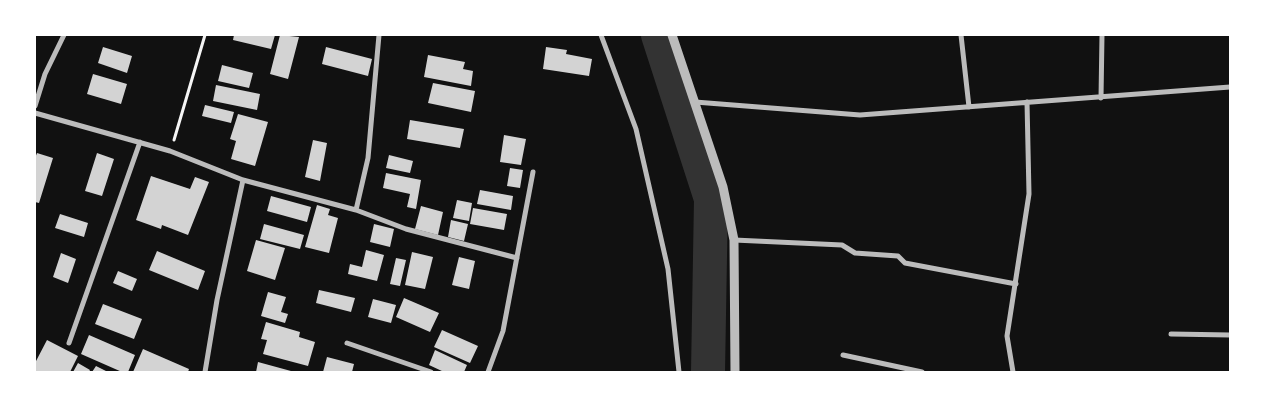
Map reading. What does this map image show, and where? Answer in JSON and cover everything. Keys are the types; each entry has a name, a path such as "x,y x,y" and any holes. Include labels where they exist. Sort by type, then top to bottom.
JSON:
{"street":[{"path":"35,106 45,74 64,35"},
{"path":"356,210 368,158 379,35"},
{"path":"601,35 636,129 668,269 679,372"},
{"path":"672,35 723,187 734,240 735,372"},
{"path":"961,35 969,107"},
{"path":"1101,98 1102,35"},
{"path":"695,102 860,115 1230,87"},
{"path":"1013,372 1008,336 1029,194 1027,102"},
{"path":"35,113 170,151 243,180 356,210 406,229 517,258"},
{"path":"68,343 140,142"},
{"path":"488,372 503,331 533,172"},
{"path":"205,372 216,300 243,180"},
{"path":"734,240 842,245 855,253 898,256 905,263 1016,284"},
{"path":"1171,334 1230,335"},
{"path":"347,343 431,372"},
{"path":"843,355 922,372"}],"path":[{"path":"170,151 205,35"}],"building":[{"path":"234,35 275,35 271,49 233,40"},
{"path":"280,35 299,37 288,79 270,74"},
{"path":"103,47 132,56 127,73 98,63"},
{"path":"326,47 372,59 368,76 322,64"},
{"path":"546,47 567,50 566,54 592,59 589,76 543,69"},
{"path":"428,55 465,62 463,69 473,71 471,86 424,77"},
{"path":"222,65 253,73 249,88 218,81"},
{"path":"93,74 127,84 121,104 87,94"},
{"path":"433,83 475,91 471,112 428,103"},
{"path":"216,85 260,94 257,110 213,101"},
{"path":"205,105 234,112 231,123 202,116"},
{"path":"238,114 268,122 255,166 231,159 236,141 230,139"},
{"path":"410,120 464,129 460,148 407,139"},
{"path":"504,135 526,139 521,165 500,162"},
{"path":"313,140 327,143 320,181 305,177"},
{"path":"37,153 53,158 39,203 35,202 35,158"},
{"path":"97,153 114,159 102,196 85,191"},
{"path":"389,155 413,161 410,173 386,168"},
{"path":"510,168 523,170 520,188 507,186"},
{"path":"386,173 421,180 416,209 407,207 410,194 383,188"},
{"path":"151,176 190,189 195,177 209,182 188,235 162,225 161,229 136,220"},
{"path":"480,190 513,196 511,210 477,204"},
{"path":"271,196 311,207 307,222 267,211"},
{"path":"457,200 472,203 469,221 453,218"},
{"path":"317,205 330,209 328,215 338,218 329,253 305,247"},
{"path":"421,206 443,212 438,235 415,229"},
{"path":"473,208 507,214 504,230 470,224"},
{"path":"60,214 88,223 84,237 55,228"},
{"path":"451,220 468,224 464,241 448,237"},
{"path":"264,224 304,235 300,249 260,239"},
{"path":"374,224 394,229 390,247 370,242"},
{"path":"256,240 285,248 275,280 247,271"},
{"path":"366,250 384,255 377,281 348,274 350,264 362,267"},
{"path":"157,251 205,271 198,290 149,270"},
{"path":"412,252 433,257 425,289 405,285"},
{"path":"61,253 76,259 68,283 53,277"},
{"path":"459,257 475,261 469,289 452,285"},
{"path":"396,258 406,260 400,286 390,284"},
{"path":"118,271 137,279 132,291 113,283"},
{"path":"319,290 355,298 351,312 316,303"},
{"path":"268,292 286,297 281,312 288,314 285,323 261,316"},
{"path":"404,298 439,313 430,332 396,317"},
{"path":"373,299 396,305 391,323 368,317"},
{"path":"103,304 142,319 134,339 95,324"},
{"path":"266,322 300,332 299,337 315,342 308,366 263,354 267,340 261,339"},
{"path":"442,330 478,346 470,363 434,347"},
{"path":"89,335 135,355 128,372 122,372 81,354"},
{"path":"47,340 78,356 70,372 35,372 35,363"},
{"path":"143,349 189,369 188,372 133,372"},
{"path":"435,350 467,365 464,372 444,372 429,365"},
{"path":"327,357 354,364 352,372 323,372"},
{"path":"258,362 291,371 291,372 256,372"},
{"path":"78,363 90,370 89,372 73,372"},
{"path":"96,366 108,372 92,372"}],"waterway":[{"path":"658,35 711,199 708,372"}]}
